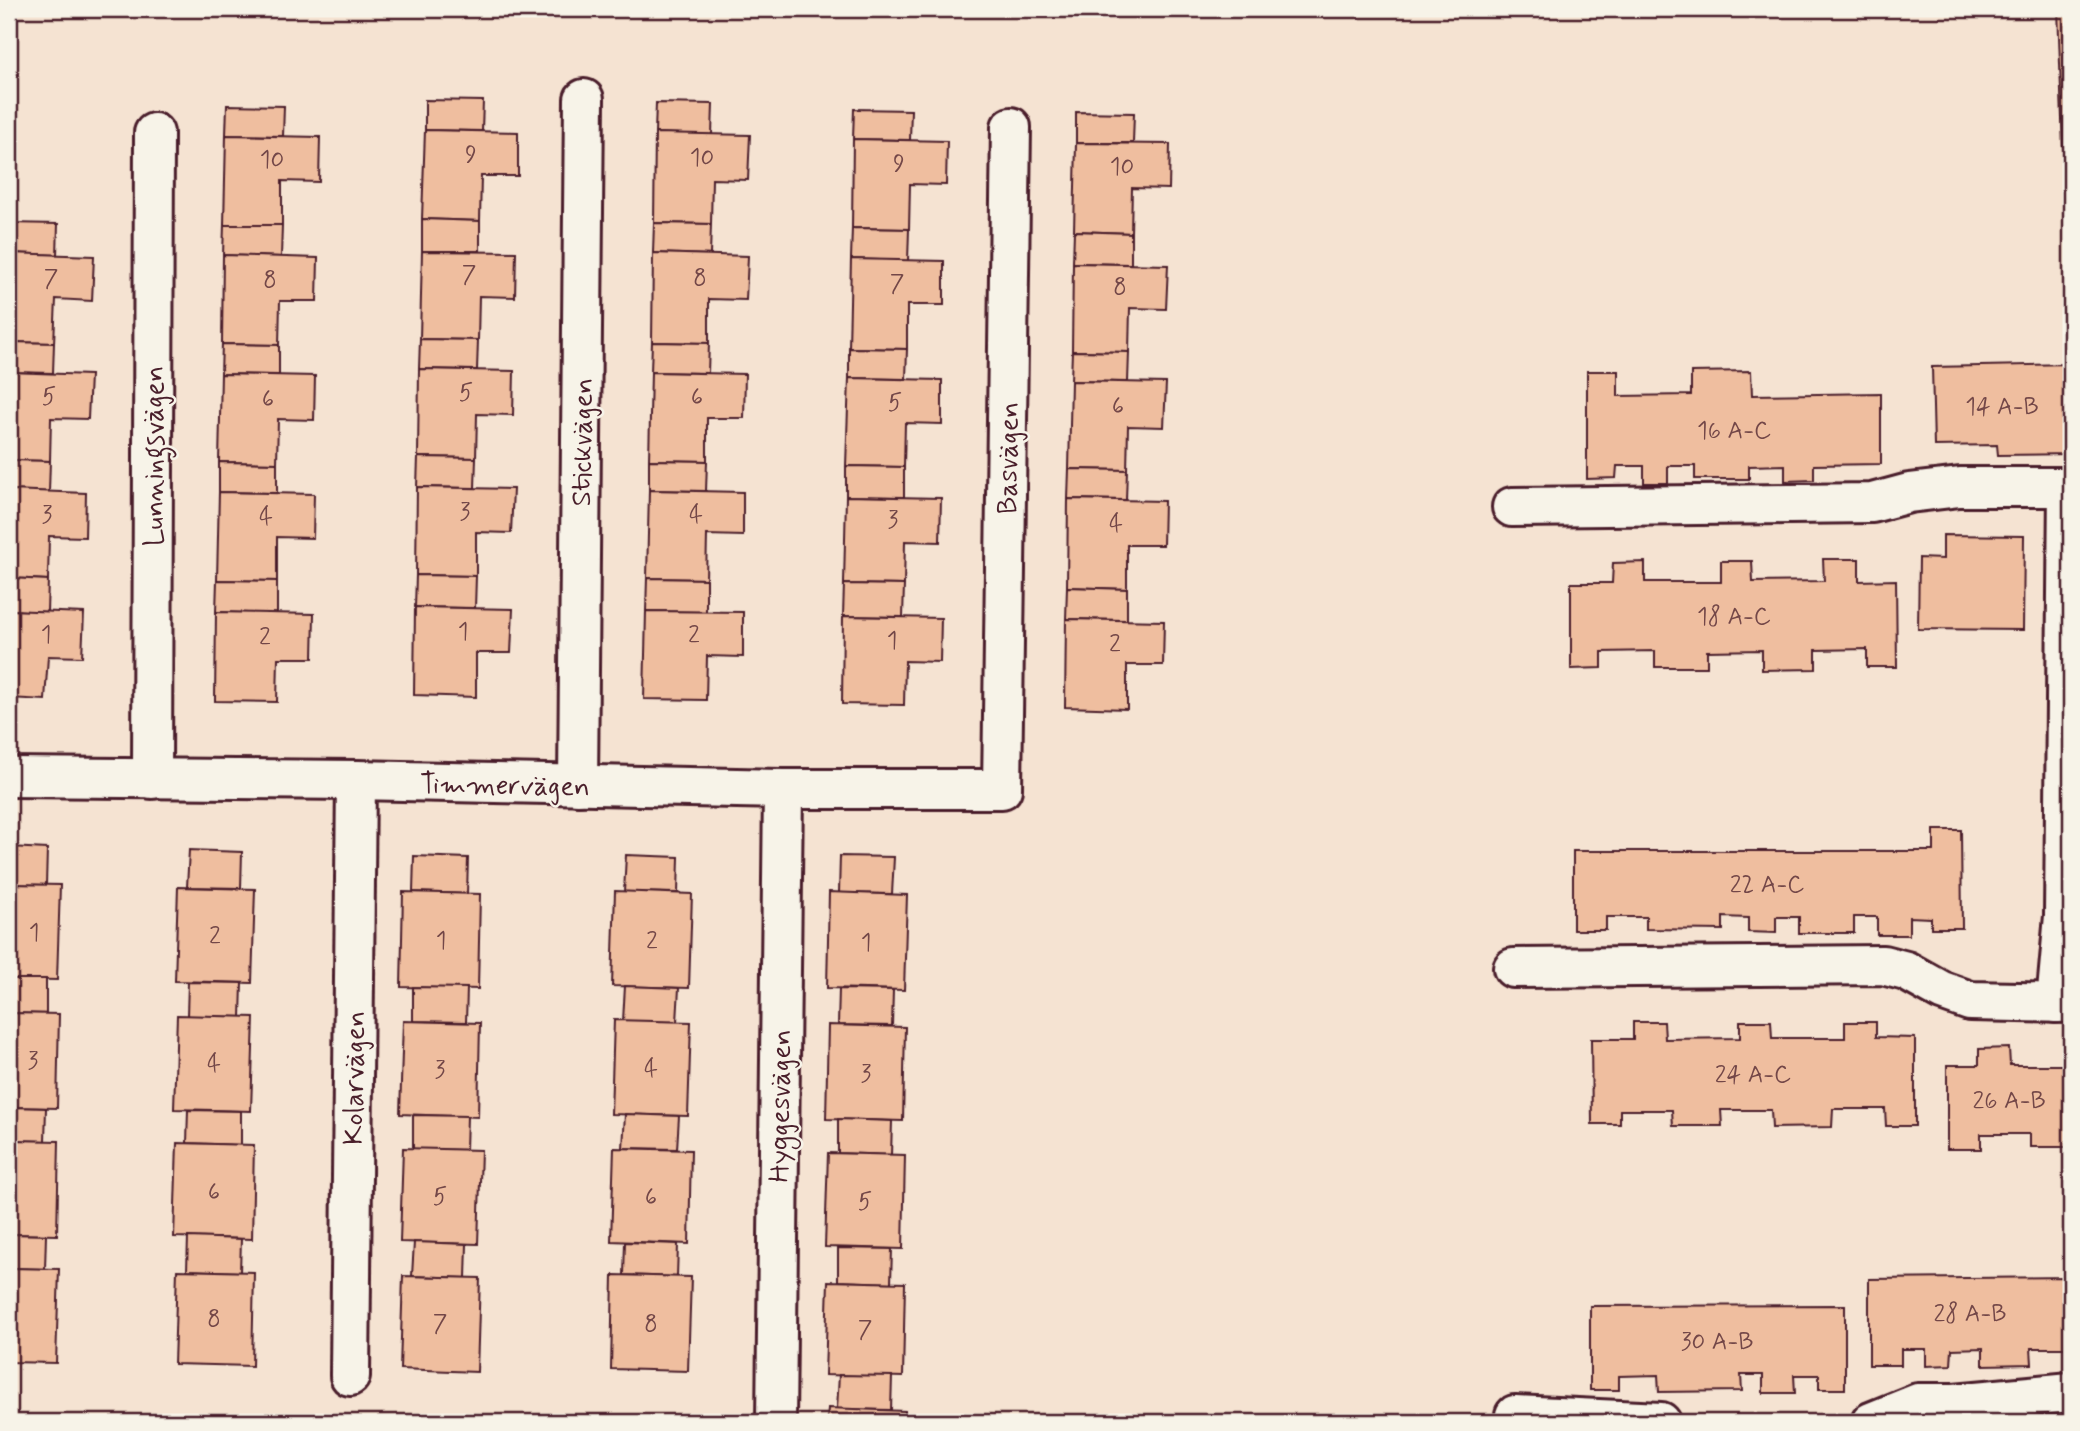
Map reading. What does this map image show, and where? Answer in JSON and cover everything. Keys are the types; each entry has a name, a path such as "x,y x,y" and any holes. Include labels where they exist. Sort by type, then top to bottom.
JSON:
{"street":[{"name":"Stickvägen","path":"578,785 584,99"},
{"name":"Basvägen","path":"1002,789 1011,127"},
{"name":"Lunningsvägen","path":"152,779 154,133"},
{"path":"1512,506 1872,503 1909,493 1960,487 2069,487 2064,1003 1970,1002 1942,991 1906,971 1883,965 1513,968"},
{"name":"Timmervägen","path":"9,777 356,780 783,789 1002,789"},
{"name":"Kolarvägen","path":"350,1376 356,780"},
{"name":"Hyggesvägen","path":"776,1422 783,789"},
{"path":"1871,1422 1918,1403 1954,1403 2071,1392 2071,1422"},
{"path":"1515,1415 1661,1422"}],"building":[{"path":"2058,9 2071,9 2071,146 2063,146"},
{"path":"425,100 483,101 482,131 425,130"},
{"path":"656,103 713,104 712,135 655,133"},
{"path":"227,105 284,106 283,136 226,135"},
{"path":"854,109 911,110 910,140 853,139"},
{"path":"1076,112 1134,113 1133,143 1076,143"},
{"path":"425,130 518,132 518,176 481,176 480,221 422,219"},
{"path":"655,133 750,135 748,180 712,179 711,224 654,223"},
{"path":"226,135 320,137 319,182 282,181 282,225 224,225"},
{"path":"853,139 947,141 946,185 910,184 909,229 852,228"},
{"path":"1076,143 1170,144 1169,189 1132,188 1131,233 1074,231"},
{"path":"422,219 480,221 480,251 422,251"},
{"path":"9,223 58,224 57,255 9,253"},
{"path":"654,223 711,224 710,255 653,253"},
{"path":"224,225 282,225 281,257 223,255"},
{"path":"852,228 909,229 908,261 851,259"},
{"path":"1074,231 1131,233 1131,264 1073,263"},
{"path":"422,251 516,252 515,297 479,296 478,340 420,339"},
{"path":"9,253 94,256 92,301 56,299 54,343 9,342"},
{"path":"653,253 748,256 746,300 709,299 709,343 652,342"},
{"path":"223,255 318,258 317,301 280,301 279,345 222,344"},
{"path":"851,259 944,261 944,305 907,305 907,349 849,348"},
{"path":"1073,263 1168,265 1166,309 1130,308 1129,352 1072,351"},
{"path":"420,339 478,340 477,370 419,369"},
{"path":"9,342 54,343 53,373 9,372"},
{"path":"652,342 709,343 708,373 651,372"},
{"path":"222,344 279,345 279,375 221,374"},
{"path":"849,348 907,349 906,379 849,378"},
{"path":"1072,351 1129,352 1128,382 1071,381"},
{"path":"2071,364 2071,454 1998,455 1997,445 1934,446 1932,367"},
{"path":"419,369 514,371 513,415 477,414 476,458 418,457"},
{"path":"1587,371 1618,371 1618,396 1691,395 1691,372 1751,371 1752,395 1881,393 1881,464 1814,465 1814,480 1785,481 1785,465 1749,466 1749,479 1695,479 1695,466 1668,466 1668,483 1644,483 1644,466 1617,466 1616,478 1587,479"},
{"path":"9,372 90,375 88,419 51,418 50,461 9,460"},
{"path":"651,372 745,374 744,418 707,418 707,461 649,460"},
{"path":"221,374 315,376 314,420 278,419 277,463 219,462"},
{"path":"849,378 942,380 942,424 905,423 904,467 846,466"},
{"path":"1071,381 1166,383 1164,427 1128,426 1127,470 1069,469"},
{"path":"418,457 476,458 475,488 417,487"},
{"path":"9,460 50,461 49,492 9,490"},
{"path":"649,460 707,461 706,491 649,490"},
{"path":"219,462 277,463 277,493 219,492"},
{"path":"846,466 904,467 904,497 846,496"},
{"path":"1069,469 1127,470 1126,500 1068,499"},
{"path":"417,487 513,489 511,533 476,532 476,576 416,575"},
{"path":"9,490 86,493 85,537 49,536 48,580 9,578"},
{"path":"649,490 743,492 743,536 707,535 706,579 647,578"},
{"path":"219,492 314,494 313,538 277,537 277,581 217,580"},
{"path":"846,496 941,498 940,542 905,541 904,585 844,584"},
{"path":"1068,499 1164,501 1163,545 1127,545 1127,589 1067,587"},
{"path":"1943,535 2024,536 2023,630 1918,629 1919,558 1943,559"},
{"path":"1823,559 1859,559 1859,581 1896,580 1897,667 1867,667 1867,649 1816,650 1816,669 1762,670 1762,650 1707,651 1707,667 1655,667 1655,651 1602,652 1602,668 1571,669 1571,583 1612,583 1613,563 1645,562 1645,582 1721,582 1721,561 1752,561 1753,582 1824,581"},
{"path":"416,575 476,576 475,608 415,607"},
{"path":"9,578 48,580 47,612 9,610"},
{"path":"647,578 706,579 706,612 646,611"},
{"path":"217,580 277,581 277,614 216,612"},
{"path":"844,584 904,585 903,617 843,616"},
{"path":"1067,587 1127,589 1127,620 1066,619"},
{"path":"415,607 513,609 511,653 476,653 476,697 414,695"},
{"path":"9,610 84,613 82,657 48,656 45,700 9,698"},
{"path":"646,611 743,612 743,657 707,656 706,700 644,699"},
{"path":"216,612 314,614 313,658 278,658 277,702 215,701"},
{"path":"843,616 941,618 940,662 905,661 904,705 842,704"},
{"path":"1066,619 1164,621 1163,665 1127,665 1127,709 1065,707"},
{"path":"1934,830 1961,830 1962,928 1931,928 1931,918 1909,917 1909,935 1877,935 1877,917 1854,917 1854,933 1799,933 1799,917 1776,917 1776,933 1748,932 1748,918 1723,917 1723,930 1646,929 1646,917 1606,917 1606,930 1573,930 1573,851 1934,851"},
{"path":"9,847 47,849 46,885 9,884"},
{"path":"189,850 242,852 241,888 187,887"},
{"path":"626,855 679,857 678,893 624,892"},
{"path":"414,856 468,858 467,894 413,892"},
{"path":"840,856 894,857 892,894 839,893"},
{"path":"9,884 60,885 57,980 9,979"},
{"path":"178,887 255,889 252,983 175,981"},
{"path":"615,891 692,894 689,988 612,986"},
{"path":"403,892 480,894 478,989 401,987"},
{"path":"829,892 907,895 904,990 827,988"},
{"path":"9,979 46,979 46,1014 9,1013"},
{"path":"188,982 242,983 241,1017 187,1016"},
{"path":"625,986 679,988 677,1022 623,1021"},
{"path":"413,987 467,988 466,1022 413,1021"},
{"path":"839,989 893,990 892,1026 838,1025"},
{"path":"9,1013 59,1014 57,1108 9,1107"},
{"path":"177,1015 254,1017 251,1111 174,1109"},
{"path":"614,1020 691,1022 688,1116 611,1114"},
{"path":"403,1021 480,1023 478,1117 400,1114"},
{"path":"1740,1021 1771,1021 1772,1038 1845,1038 1845,1022 1876,1022 1876,1037 1915,1038 1915,1126 1886,1126 1885,1109 1833,1109 1832,1127 1772,1128 1771,1110 1721,1110 1722,1126 1673,1126 1672,1110 1620,1110 1620,1124 1592,1124 1591,1039 1633,1039 1633,1022 1664,1022 1665,1039 1740,1038"},
{"path":"828,1025 905,1027 903,1121 826,1119"},
{"path":"2009,1048 2010,1065 2071,1065 2071,1147 2030,1147 2030,1134 1981,1134 1981,1149 1947,1149 1947,1065 1979,1065 1979,1049"},
{"path":"9,1107 46,1108 45,1141 9,1140"},
{"path":"188,1110 241,1111 241,1145 187,1143"},
{"path":"625,1114 679,1116 677,1149 623,1148"},
{"path":"413,1115 467,1116 466,1150 413,1149"},
{"path":"838,1119 892,1121 891,1155 838,1153"},
{"path":"9,1140 59,1141 57,1235 9,1234"},
{"path":"177,1143 254,1145 252,1239 174,1237"},
{"path":"403,1148 481,1150 478,1244 400,1242"},
{"path":"614,1148 691,1150 689,1244 611,1241"},
{"path":"828,1153 905,1155 903,1249 825,1247"},
{"path":"9,1234 46,1235 45,1269 9,1268"},
{"path":"188,1237 241,1239 240,1272 187,1270"},
{"path":"414,1242 467,1244 466,1278 412,1276"},
{"path":"625,1242 678,1244 677,1277 624,1275"},
{"path":"838,1248 892,1249 891,1283 838,1281"},
{"path":"9,1268 59,1269 56,1363 9,1362"},
{"path":"177,1270 254,1272 252,1366 174,1364"},
{"path":"613,1275 691,1277 688,1371 611,1369"},
{"path":"403,1276 480,1278 477,1372 400,1369"},
{"path":"2071,1277 2071,1348 2031,1348 2032,1364 1983,1365 1983,1348 1952,1349 1951,1365 1926,1366 1926,1349 1901,1349 1901,1365 1869,1365 1869,1279"},
{"path":"828,1281 905,1283 903,1377 825,1375"},
{"path":"1845,1305 1845,1389 1819,1389 1819,1375 1794,1375 1795,1393 1763,1393 1763,1375 1741,1375 1742,1391 1659,1392 1658,1375 1619,1376 1619,1390 1590,1390 1590,1306"},
{"path":"839,1375 892,1376 891,1410 837,1409"},
{"path":"828,1408 905,1411 905,1422 827,1422"}]}
